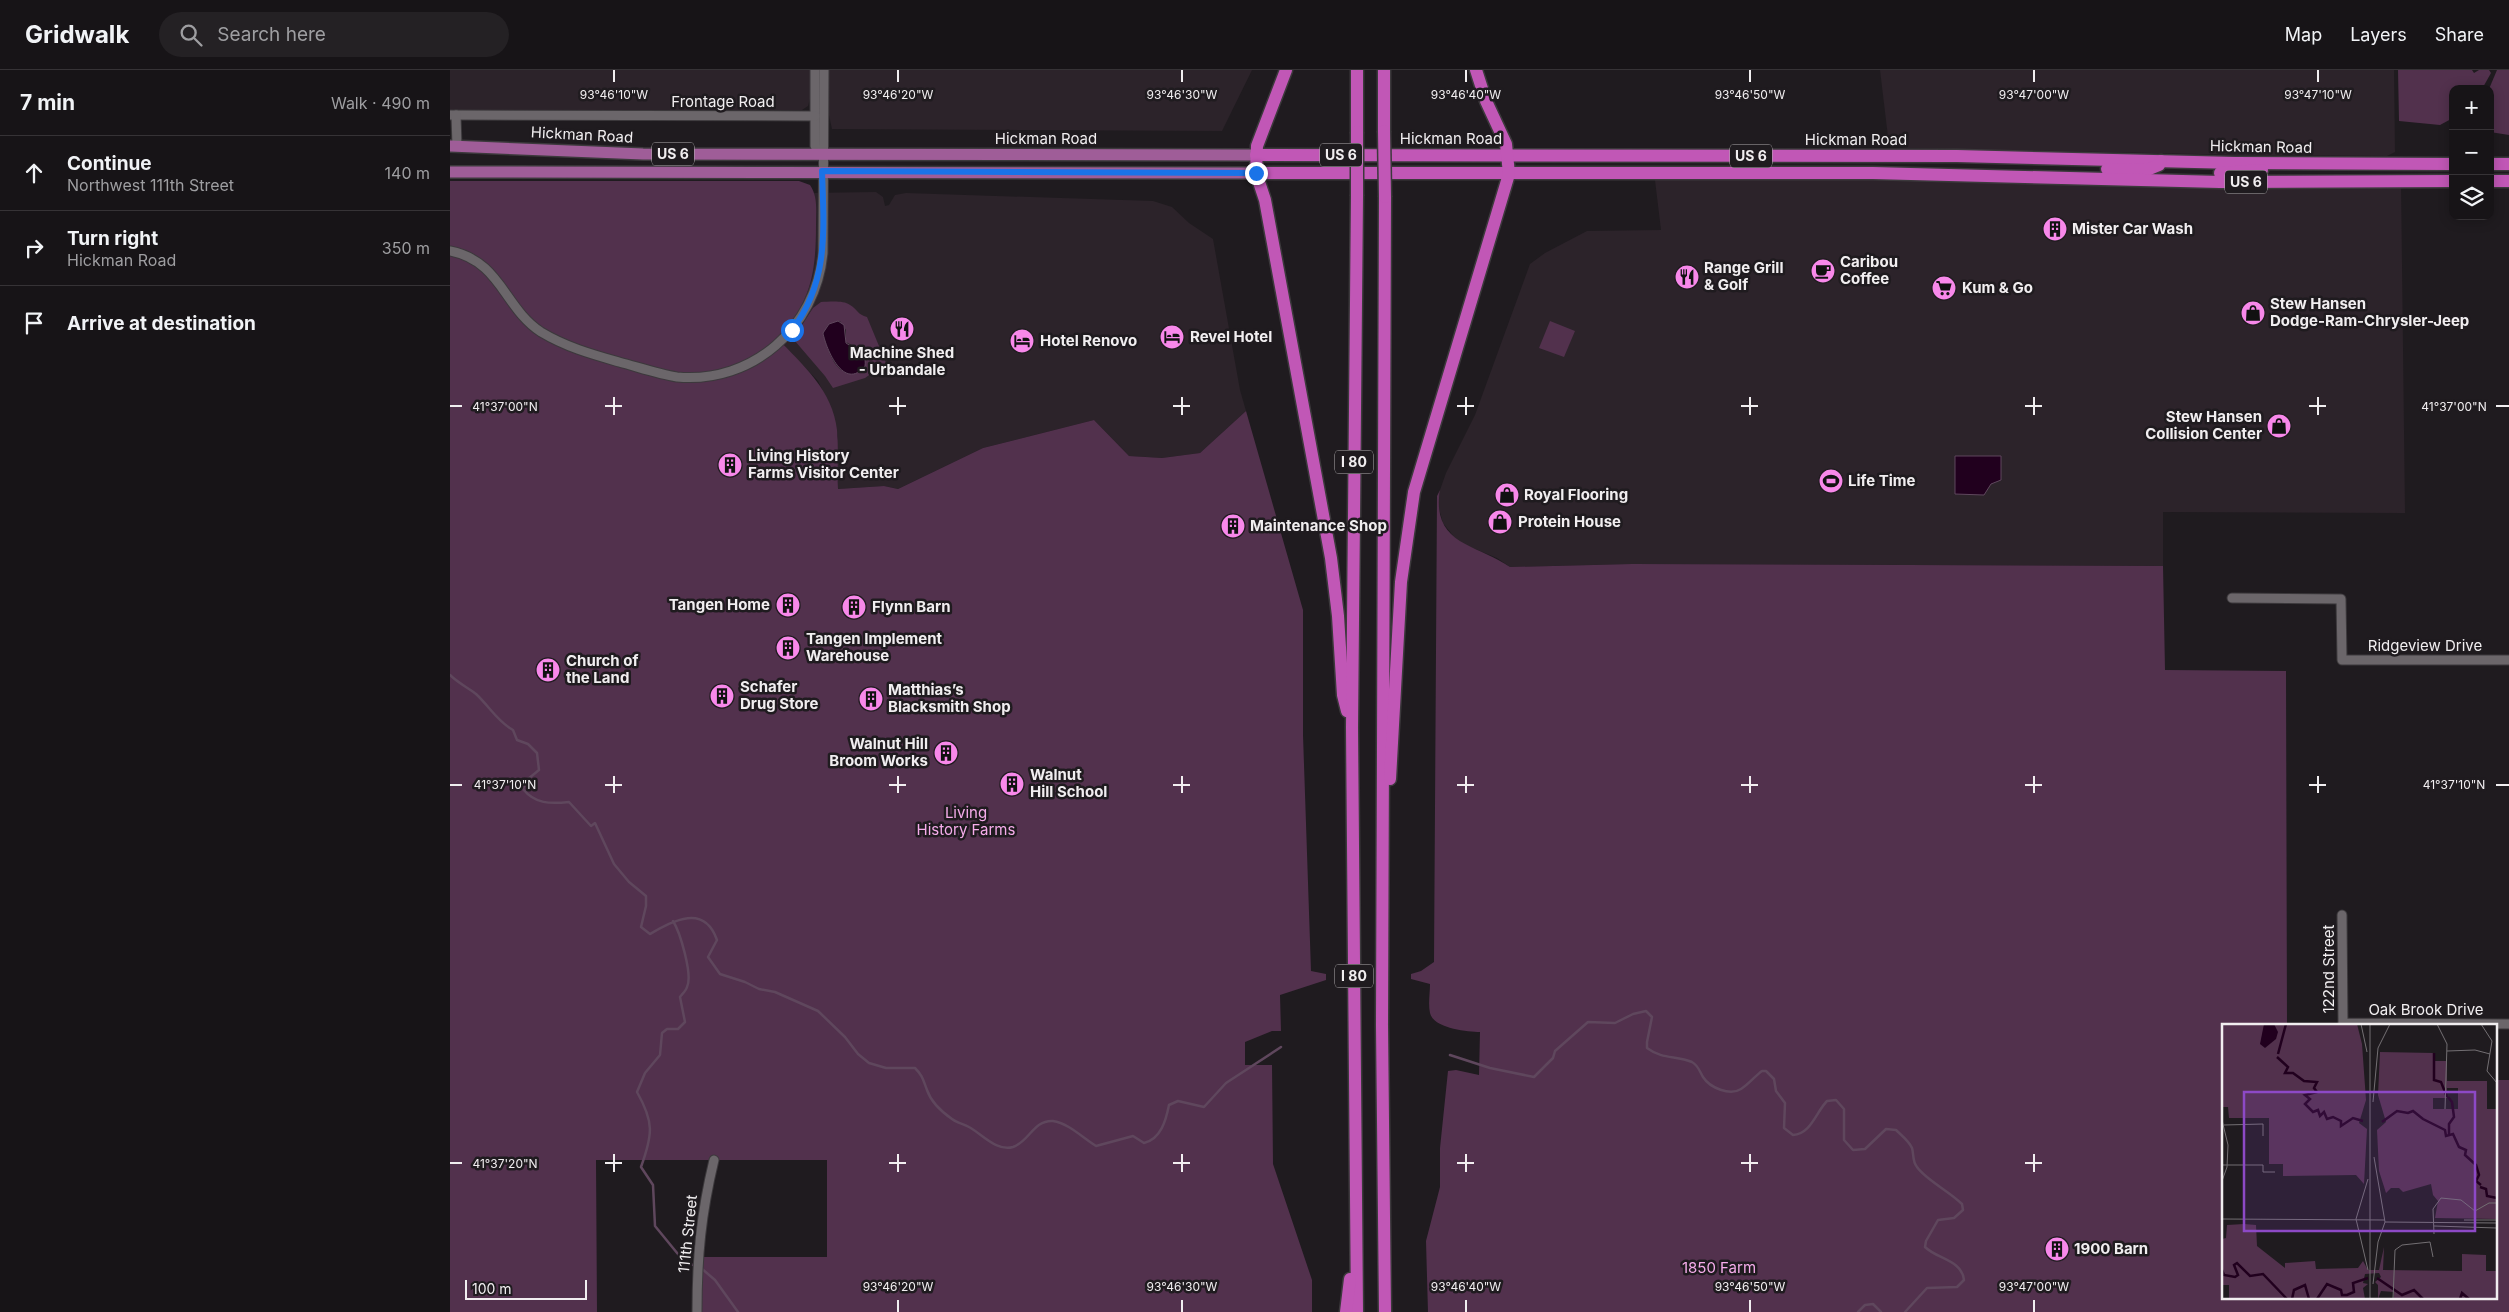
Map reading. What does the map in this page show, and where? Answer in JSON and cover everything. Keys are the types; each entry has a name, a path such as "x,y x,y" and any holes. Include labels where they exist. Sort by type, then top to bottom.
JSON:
{"highway":[{"path":"1286,70 1257,146 1256,173 1267,210 1331,558 1344,695 1352,728"},
{"name":"I 80","path":"1357,70 1352,728 1357,1312"},
{"name":"I 80","path":"1384,70 1382,868 1385,1312"},
{"path":"1382,868 1393,739 1401,582 1414,492 1509,174 1506,144 1486,101 1476,70"},
{"name":"Hickman Road","path":"1256,155 1956,156 2281,164 2449,164"},
{"path":"2050,176 2061,170 2147,170 2159,165 2161,161"},
{"path":"2162,180 2166,174 2174,172 2232,174 2264,170 2281,164"},
{"path":"2494,164 2509,164"},
{"name":"US 6","path":"1256,173 1509,174 1654,172 2050,176 2220,182 2449,181"},
{"path":"2494,181 2509,181"},
{"path":"1346,1312 1356,1224"}],"main road":[{"name":"Hickman Road","path":"453,146 643,154 822,156 1256,155"},
{"name":"US 6","path":"450,172 1256,173"}],"street":[{"path":"815,70 815,146 822,156"},
{"path":"450,251 468,256 482,264 494,276 532,324 564,345 671,375 718,375 749,364 786,338 808,306 822,258 824,70"},
{"path":"453,115 453,146"},
{"name":"Frontage Road","path":"453,115 815,116"},
{"name":"Ridgeview Drive","path":"2232,598 2341,599 2342,660 2509,660"},
{"name":"122nd Street","path":"2342,915 2343,1023"},
{"name":"Oak Brook Drive","path":"2343,1023 2509,1024"},
{"name":"111th Street","path":"697,1312 697,1257 701,1218 714,1160"}],"shaded area":[{"path":"450,70 810,70 810,99 808,106 802,110 450,110"},
{"path":"827,70 1252,70 1222,131 832,129 827,106"},
{"path":"1880,70 2394,70 2395,152 2387,156 2246,155 1905,148 1897,146 1888,137"},
{"path":"1654,172 2401,181 2405,513 2163,512 2163,566 1632,564 1510,567 1497,558 1458,542 1443,523 1438,505 1440,490 1446,473 1475,415 1530,264 1545,253 1587,231 1661,230"},
{"path":"876,192 883,197 885,206 889,205 895,195 906,193 1153,201 1172,207 1189,223 1213,239 1240,390 1246,411 1200,453 1162,458 1129,456 1094,420 983,448 898,489 884,486 838,489 838,437 832,410 818,381 773,334 808,193"},
{"path":"838,321 844,325 846,343 863,354 865,366 857,373 850,374 843,371 837,365 828,349 823,333 829,324"},
{"path":"1955,456 2001,456 2001,480 1991,484 1984,495 1955,494"}],"green space":[{"path":"2398,70 2472,70 2474,73 2479,70 2489,70 2491,73 2484,85 2449,85 2449,120 2440,125 2399,121"},
{"path":"2497,70 2509,70 2509,135 2494,133 2494,85 2491,85"},
{"name":"Living History Farms","path":"450,181 799,181 810,185 814,194 816,209 816,242 813,272 804,300 797,313 777,338 815,380 830,403 837,430 838,489 884,486 898,489 983,448 1094,420 1129,456 1162,458 1200,453 1246,411 1303,610 1303,735 1311,971 1326,974 1326,980 1280,995 1281,1031 1272,1031 1245,1042 1245,1065 1272,1065 1273,1164 1312,1280 1312,1312 697,1312 697,1257 827,1257 827,1160 596,1160 597,1312 450,1312"},
{"path":"821,302 844,302 867,317 886,363 865,378 833,388 795,341 795,336 813,308","holes":["840,321 846,330 846,342 859,349 865,357 856,373 849,373 838,368 824,337 827,326"]},
{"path":"1550,321 1575,331 1564,357 1539,348"},
{"name":"1850 Farm","path":"1440,490 1439,508 1442,522 1449,532 1471,547 1510,567 1632,564 2163,566 2165,670 2286,671 2287,1024 2222,1024 2222,1300 2496,1300 2496,1080 2509,1080 2509,1312 1428,1312 1426,1241 1440,1187 1440,1148 1448,1071 1456,1070 1479,1075 1480,1032 1459,1030 1437,1022 1430,1013 1430,984 1411,979 1411,974 1421,971 1434,962 1437,496"}],"waterway":[{"path":"450,675 476,694 498,718 513,730 517,740 528,744 537,753 539,770 528,779 523,789 533,798 543,802 569,802 591,826 595,823 614,864 629,882 646,896 646,906 641,927 650,934 678,920 696,918 704,922 711,929 717,940 708,957 720,974 745,982 759,989 775,992 818,1011 845,1037 858,1054 869,1063 886,1068 915,1068 921,1076 931,1099 941,1110 995,1145 1007,1148 1013,1147 1024,1140 1036,1127 1053,1121 1070,1128 1096,1146 1133,1136 1144,1143 1150,1141 1162,1128 1169,1105 1178,1101 1204,1107 1226,1083 1281,1047"},
{"path":"673,921 687,964 688,981 680,997 685,1022 678,1029 667,1029 662,1033 660,1055 645,1073 637,1092 643,1102 650,1128 648,1146 641,1167 653,1185 655,1226 682,1259 693,1265"},
{"path":"1450,1055 1490,1068 1534,1077 1553,1058 1555,1051 1588,1022 1615,1023 1633,1014 1646,1011 1652,1017 1647,1048 1664,1056 1694,1063 1706,1081 1720,1090 1731,1092 1741,1089 1762,1071 1766,1071 1774,1079 1776,1091 1785,1103 1784,1128 1793,1135 1799,1134 1809,1127 1827,1101 1836,1100 1844,1109 1844,1140 1853,1150 1865,1149 1886,1129 1896,1130 1911,1145 1914,1162 1921,1172 1962,1204 1963,1210 1954,1218 1938,1220 1926,1241 1925,1247 1959,1268 1964,1280 1957,1287 1927,1288 1905,1312"},
{"path":"701,1268 715,1280 738,1312"},
{"path":"1858,1312 1865,1305 1873,1304 1881,1312"}],"place":[{"name":"Mister Car Wash","path":"2055,229"},
{"name":"Caribou Coffee","path":"1823,271"},
{"name":"Range Grill & Golf","path":"1687,277"},
{"name":"Kum & Go","path":"1944,288"},
{"name":"Stew Hansen Dodge-Ram-Chrysler-Jeep","path":"2253,313"},
{"name":"Machine Shed - Urbandale","path":"902,329"},
{"name":"Revel Hotel","path":"1172,337"},
{"name":"Hotel Renovo","path":"1022,341"},
{"name":"Stew Hansen Collision Center","path":"2279,426"},
{"name":"Living History Farms Visitor Center","path":"730,465"},
{"name":"Life Time","path":"1831,481"},
{"name":"Royal Flooring","path":"1507,495"},
{"name":"Protein House","path":"1500,522"},
{"name":"Maintenance Shop","path":"1233,526"},
{"name":"Tangen Home","path":"788,605"},
{"name":"Flynn Barn","path":"854,607"},
{"name":"Tangen Implement Warehouse","path":"788,648"},
{"name":"Church of the Land","path":"548,670"},
{"name":"Schafer Drug Store","path":"722,696"},
{"name":"Matthias’s Blacksmith Shop","path":"871,699"},
{"name":"Walnut Hill Broom Works","path":"946,753"},
{"name":"Walnut Hill School","path":"1012,784"},
{"name":"1900 Barn","path":"2057,1249"}],"route":[{"path":"792,330 808,306 822,264 822,171 1256,173"}]}
